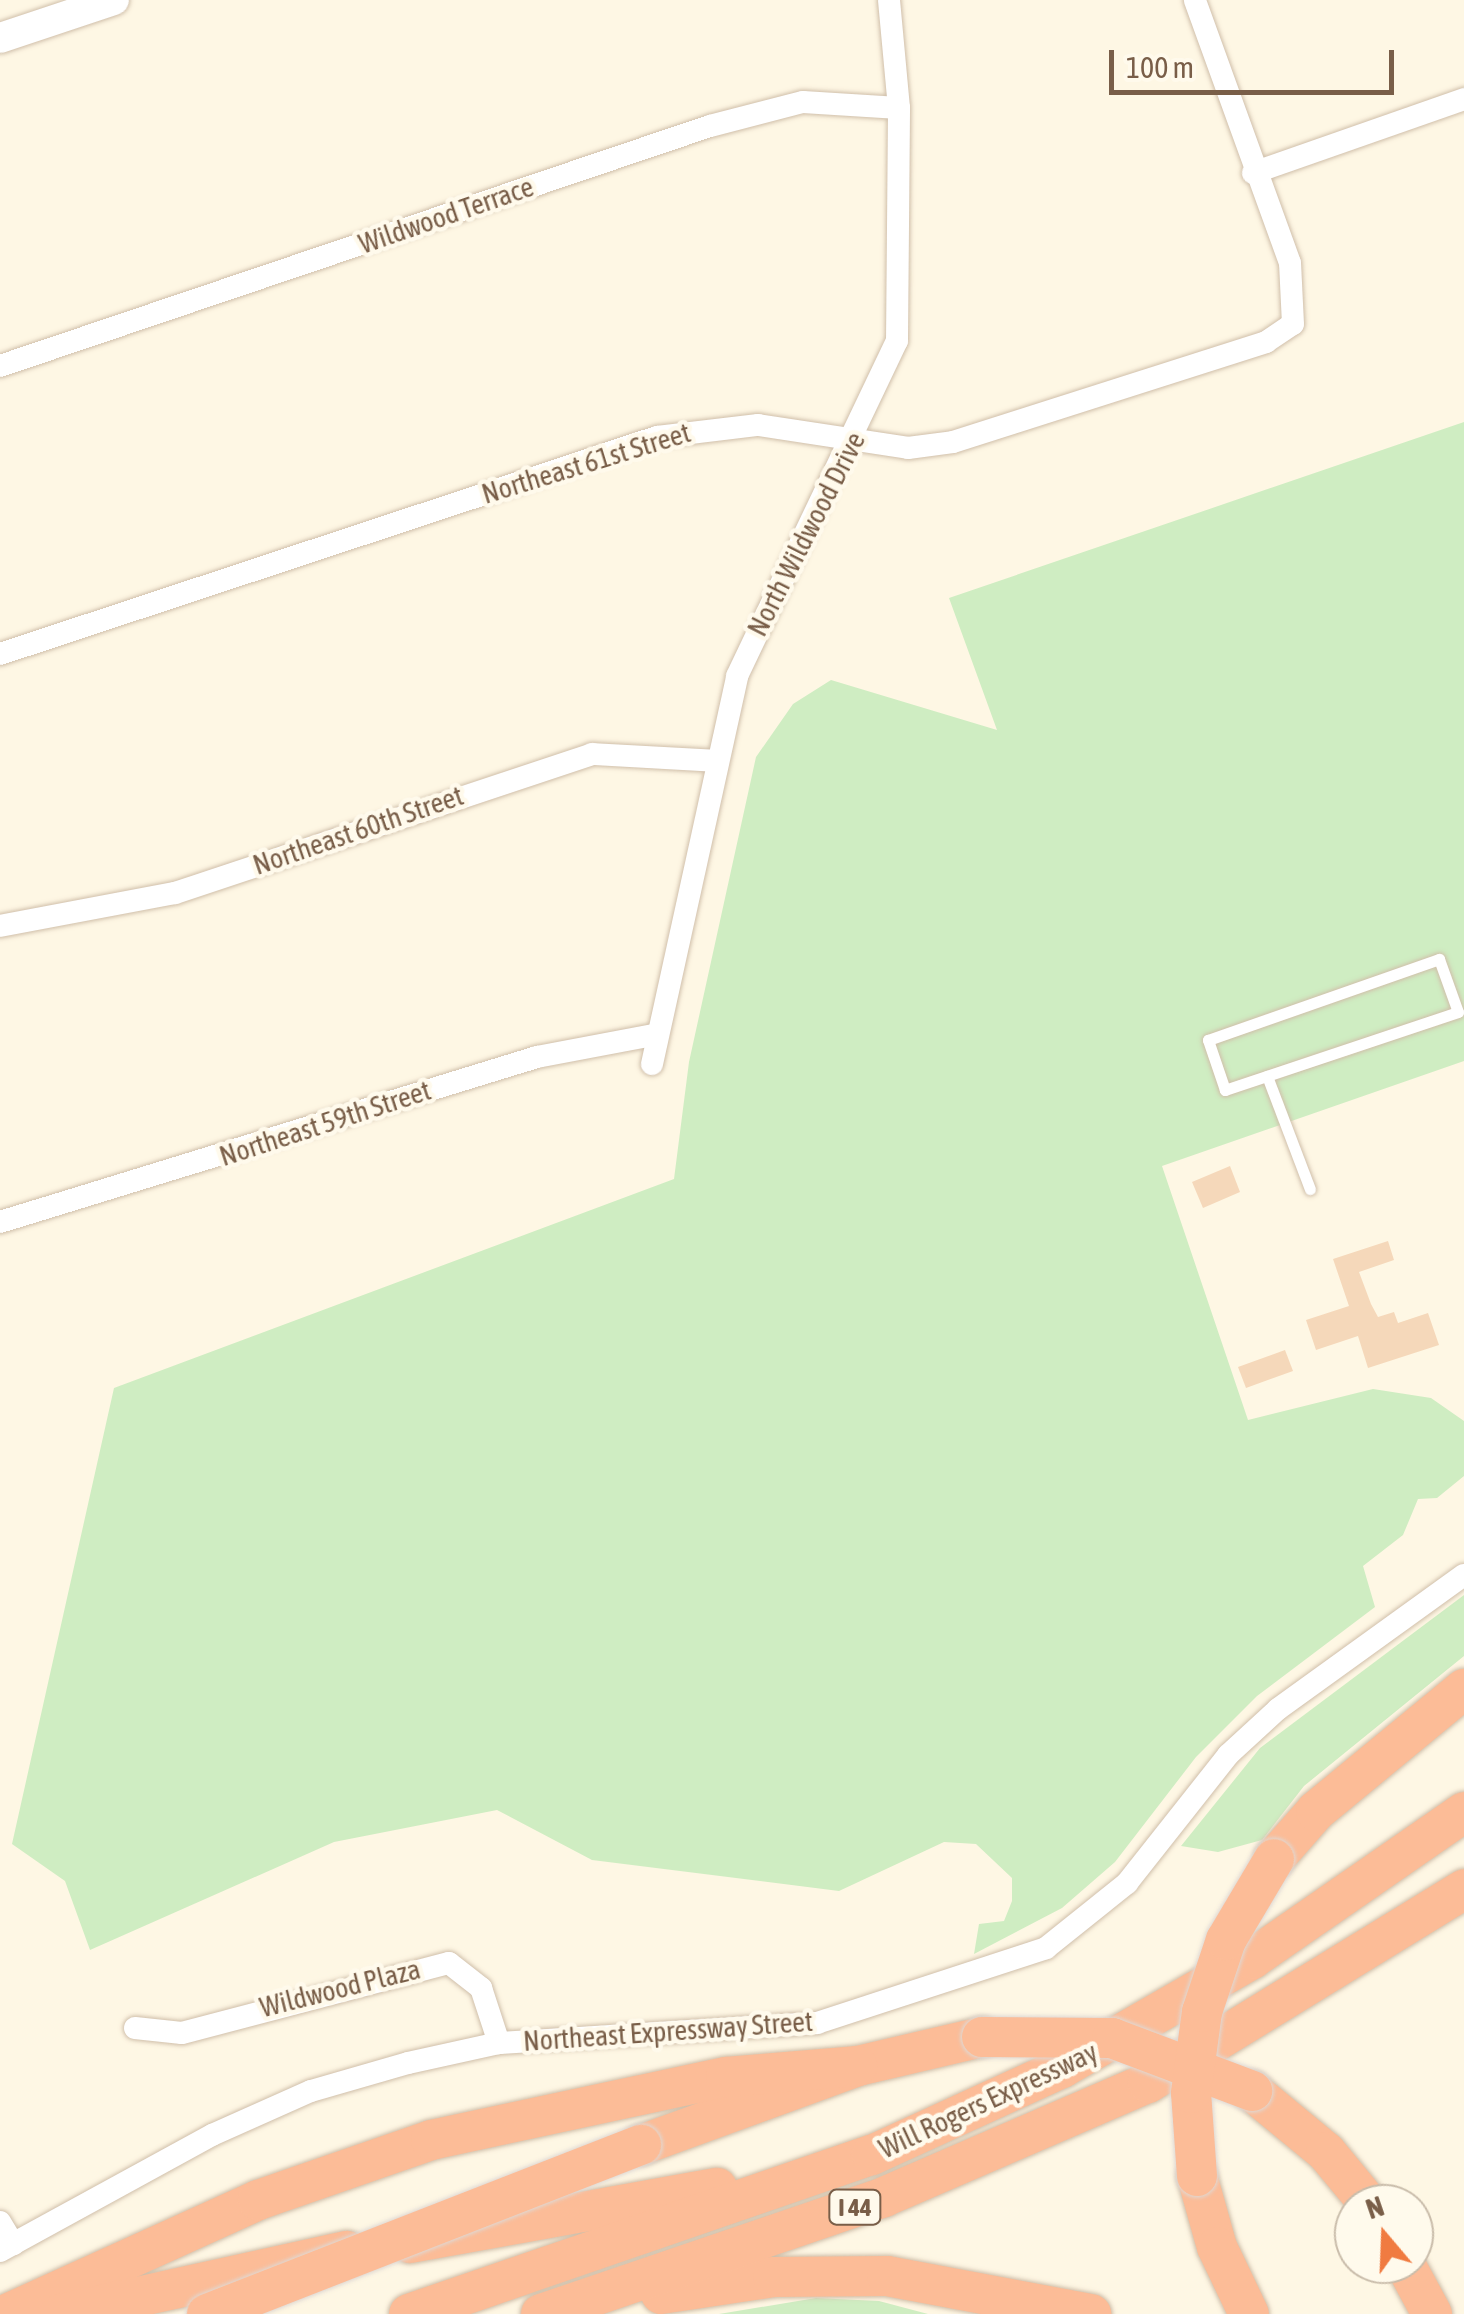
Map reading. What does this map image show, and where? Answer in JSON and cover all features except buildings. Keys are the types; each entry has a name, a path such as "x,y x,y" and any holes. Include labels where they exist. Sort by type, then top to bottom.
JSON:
{"highway":[{"path":"1249,2314 1216,2248 1197,2176 1192,2093 1202,2012 1226,1940 1274,1859 1339,1790 1464,1689"},
{"name":"Will Rogers Expressway","path":"409,2314 872,2155 1169,2010 1464,1812"},
{"name":"Will Rogers Expressway","path":"547,2312 884,2197 1148,2083 1464,1889"},
{"path":"207,2314 641,2145 858,2066 982,2037 1112,2038 1252,2091 1326,2152 1352,2184"},
{"path":"7,2314 258,2200 431,2140 726,2077 858,2066"},
{"path":"60,2314 279,2260 560,2222 872,2155"},
{"path":"547,2312 827,2275 946,2280 1091,2314"},
{"path":"1416,2284 1432,2314"}],"main road":[{"path":"0,38 114,0"}],"street":[{"name":"North Wildwood Drive","path":"652,1064 653,1035 717,762 769,594 852,442 896,340 899,108 888,0"},
{"path":"1195,0 1252,174 1464,99"},
{"name":"Wildwood Terrace","path":"0,366 710,126 802,102 899,108"},
{"name":"Northeast 61st Street","path":"0,654 657,436 758,425 908,448 987,433 1266,342 1293,324 1290,262 1252,174"},
{"name":"Northeast 60th Street","path":"0,926 175,893 592,754 717,762"},
{"name":"Northeast 59th Street","path":"0,1222 536,1056 653,1035"},
{"name":"Northeast Expressway Street","path":"6,2248 310,2091 499,2043 817,2023 1046,1948 1128,1882 1228,1755 1278,1709 1464,1575"},
{"name":"Wildwood Plaza","path":"136,2028 182,2033 449,1963 481,1988 499,2043"},
{"path":"0,2222 6,2248"}],"lane":[{"path":"1440,959 1458,1012 1268,1076 1225,1090 1208,1040 1440,959"},
{"path":"1268,1076 1310,1189"}],"green space":[{"path":"1464,422 1464,1061 1162,1166 1248,1420 1373,1389 1431,1398 1464,1421 1464,1476 1437,1498 1418,1499 1403,1535 1363,1566 1375,1607 1257,1696 1196,1757 1115,1862 1062,1908 974,1954 979,1924 1004,1921 1012,1901 1012,1878 976,1844 944,1842 839,1891 592,1860 497,1810 334,1842 90,1950 65,1881 12,1844 114,1388 674,1179 689,1062 756,757 793,704 831,680 997,730 949,598"},
{"path":"1464,1595 1464,1656 1304,1786 1262,1840 1218,1852 1181,1846 1260,1748"},
{"path":"816,2298 879,2301 928,2314 719,2314"}]}
